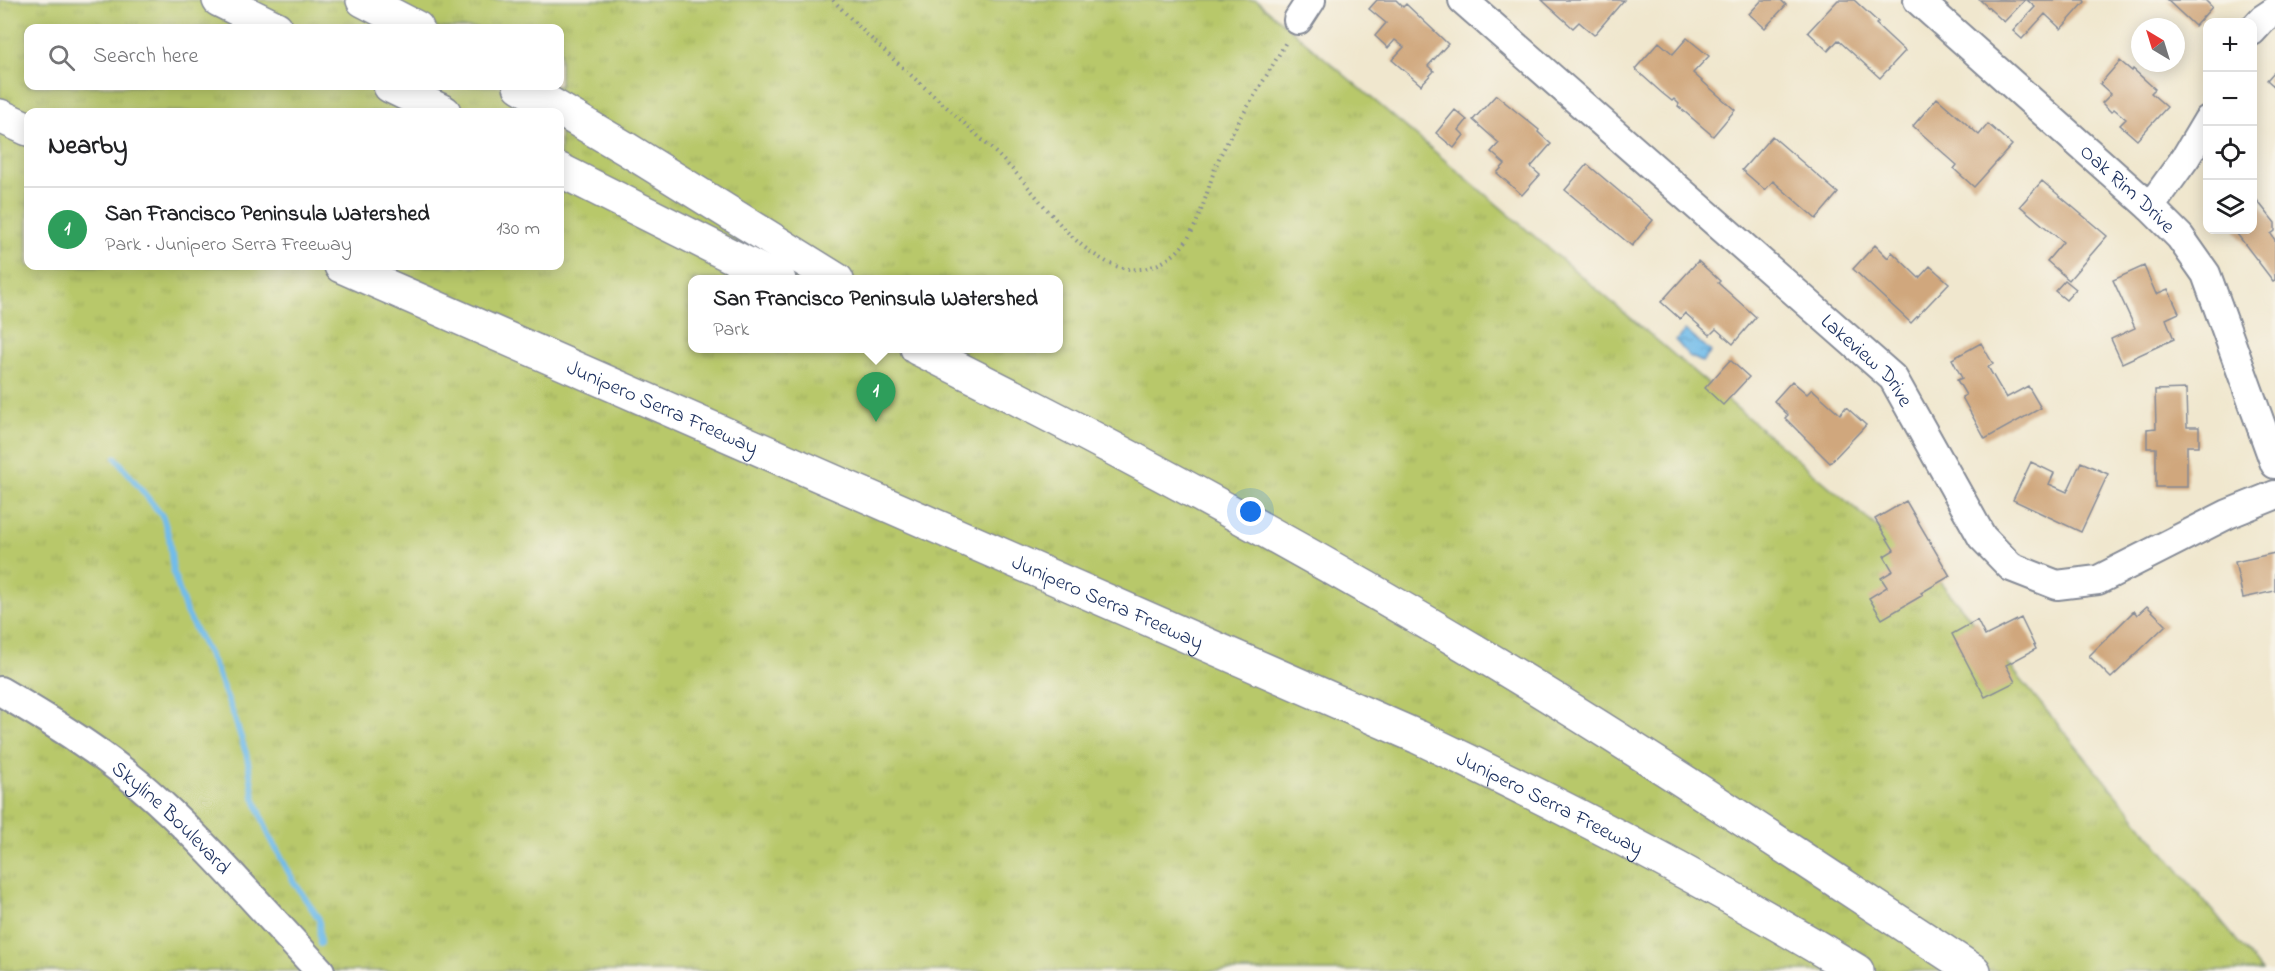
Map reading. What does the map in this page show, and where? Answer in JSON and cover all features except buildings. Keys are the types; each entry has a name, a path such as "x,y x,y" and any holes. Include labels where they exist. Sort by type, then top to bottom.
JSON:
{"highway":[{"path":"219,0 268,24"},
{"path":"363,0 409,24"},
{"path":"398,90 436,108"},
{"path":"527,90 557,108"},
{"path":"564,112 831,275"},
{"path":"0,116 24,127"},
{"path":"564,172 771,275"},
{"name":"Junipero Serra Freeway","path":"349,270 1418,737 1515,783 1646,850 1857,971"},
{"path":"927,353 1215,503 1463,644 1632,748 1974,971"},
{"path":"943,353 982,381"}],"street":[{"name":"Lakeview Drive","path":"1463,0 1893,378 1983,537 2011,567 2057,585 2098,580 2228,514 2275,495"},
{"name":"Oak Rim Drive","path":"1918,0 2150,207 2180,237 2206,274 2275,464"},
{"path":"2257,26 2275,11"},
{"path":"2150,207 2186,157 2204,126"},
{"name":"Skyline Boulevard","path":"0,691 49,719 107,760 156,800 320,971"}],"path":[{"path":"833,0 1012,170 1058,223 1083,246 1105,261 1124,269 1140,270 1168,259 1179,250 1192,230 1222,152 1304,10"}],"green space":[{"path":"0,0 1256,0 1937,578 2262,971 0,971"}],"water":[{"path":"1685,330 1711,352 1702,362 1689,356 1676,341"}],"waterway":[{"path":"116,458 163,517 169,537 173,571 186,612 214,665 234,716 247,756 254,797 269,835 294,882 319,919 320,944"}],"place":[{"name":"San Francisco Peninsula Watershed","path":"876,422"}]}
